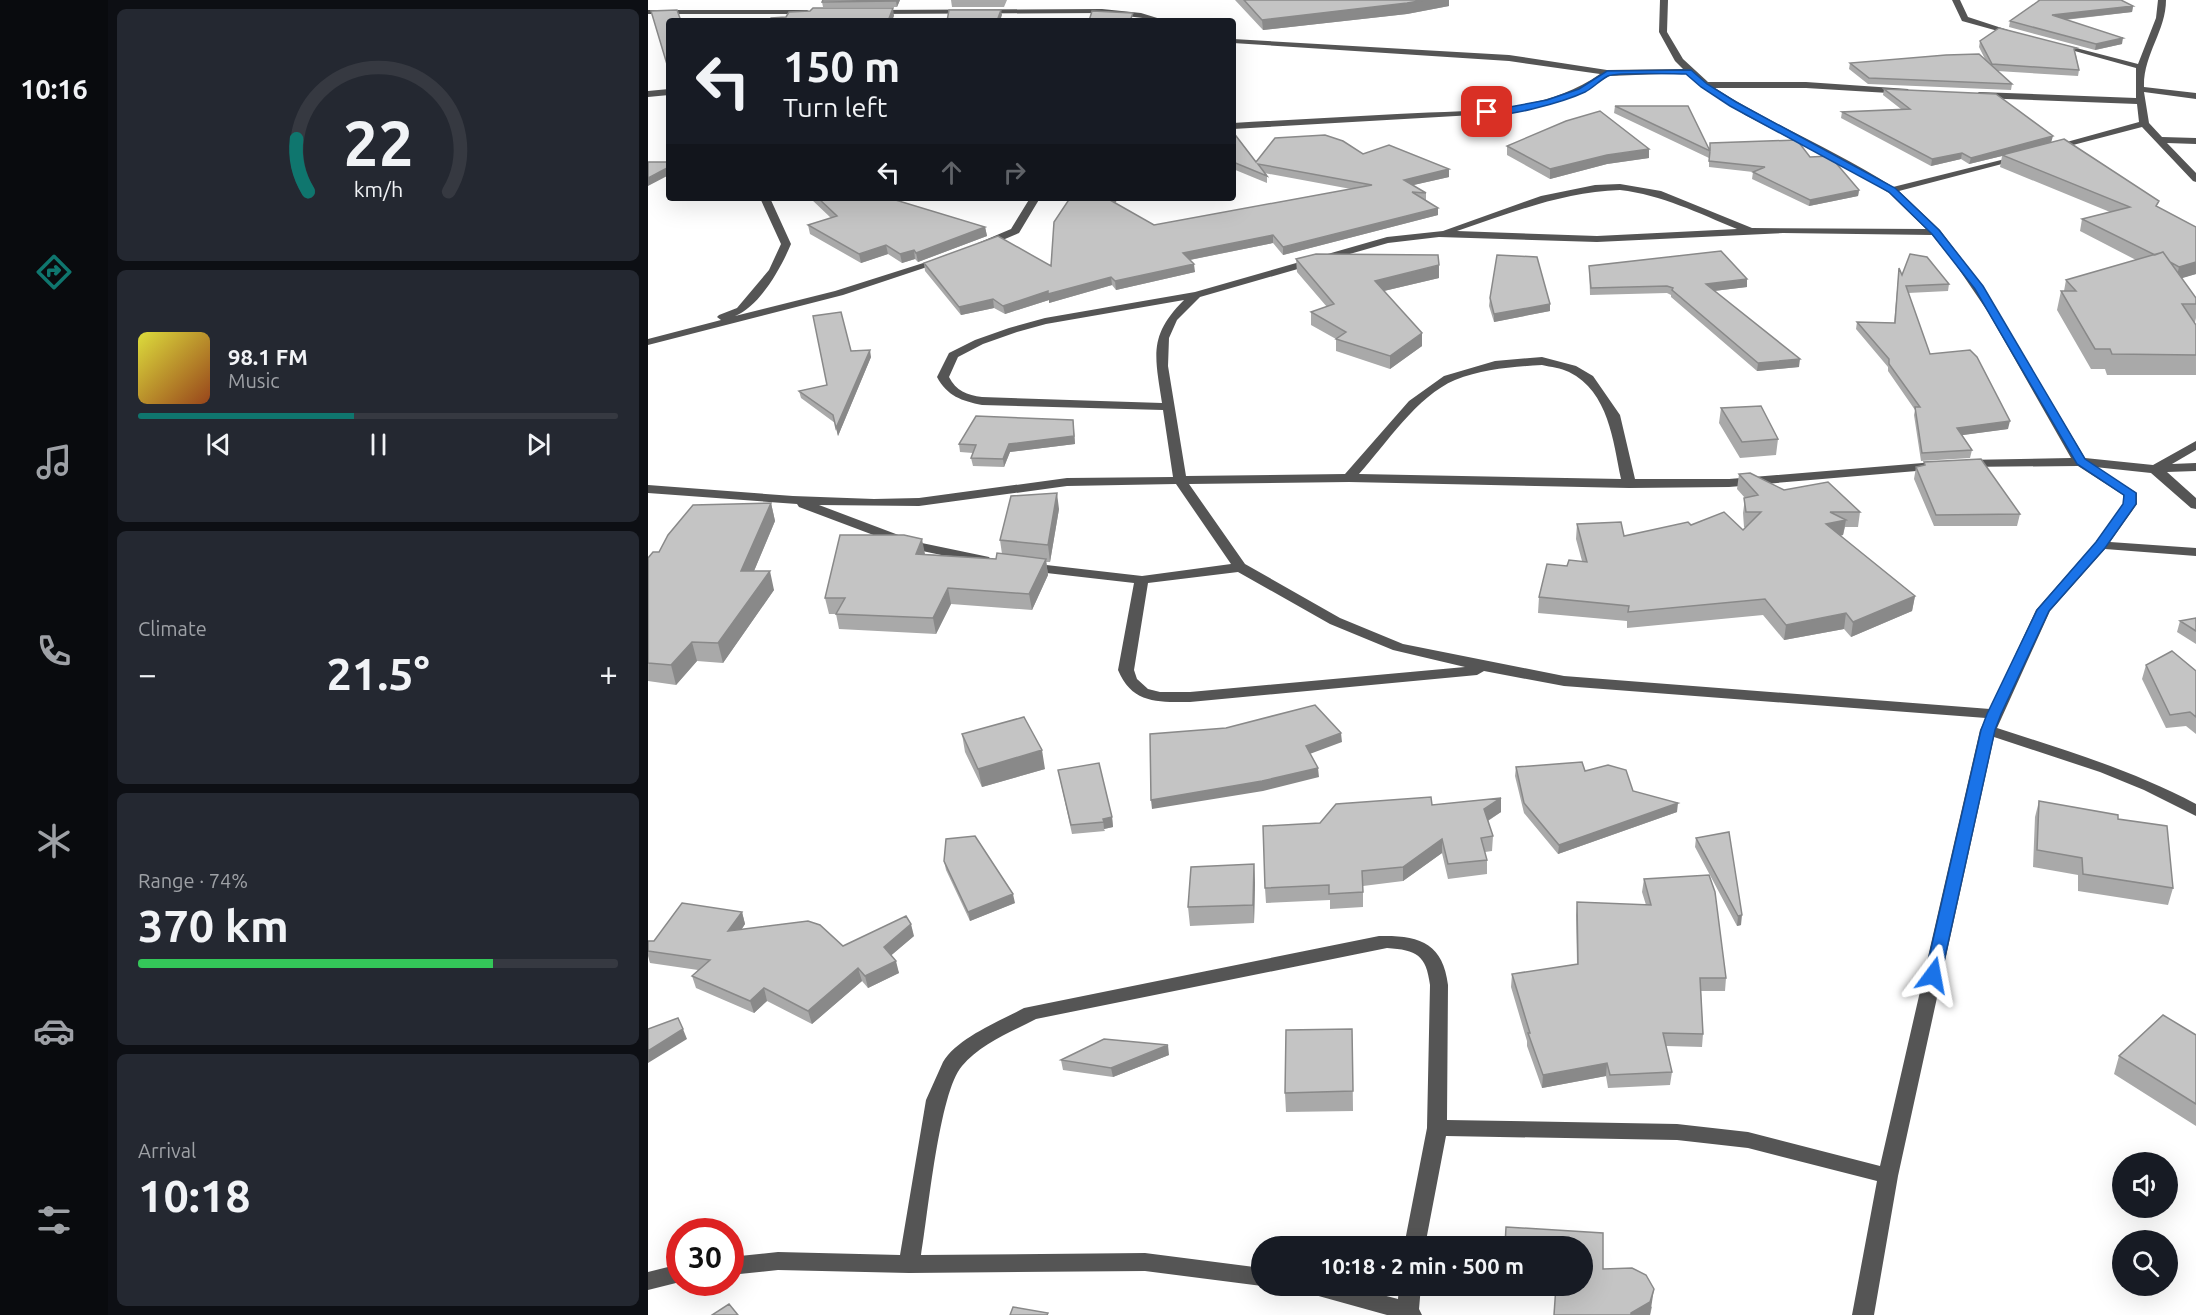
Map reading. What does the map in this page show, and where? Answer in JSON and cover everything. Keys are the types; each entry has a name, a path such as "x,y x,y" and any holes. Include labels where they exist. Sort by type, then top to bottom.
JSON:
{"street":[{"path":"1664,0 1660,17 1665,40 1688,71 1704,85 1733,104 1892,190 1936,232 1980,288 2081,462 2130,493 2130,504 2101,545 2043,610 1988,730 1888,1176 1863,1315"},
{"path":"1956,0 1965,19 2028,37"},
{"path":"2162,0 2161,19 2141,67 2140,89 2144,124 2196,179"},
{"path":"863,12 1102,11 1152,18"},
{"path":"648,12 732,17 815,12"},
{"path":"1236,42 1509,58 1607,73 1688,71"},
{"path":"2051,43 2141,67"},
{"path":"1236,126 1508,110 1549,102 1582,90 1607,73"},
{"path":"1704,85 1824,86 1911,91"},
{"path":"2140,89 2196,96"},
{"path":"648,94 666,92"},
{"path":"1968,94 2141,101"},
{"path":"2041,151 2144,124"},
{"path":"2159,140 2196,141"},
{"path":"1892,190 2029,154"},
{"path":"1439,234 1566,192 1604,188 1627,188 1658,194 1752,232"},
{"path":"690,331 741,309 774,271 786,244 766,201"},
{"path":"973,248 1015,231 1033,201"},
{"path":"1169,407 982,402 961,397 948,389 943,377 953,356 979,342 1013,330 1046,321 1196,295 1387,240 1439,234 1597,239 1752,232 1936,232"},
{"path":"648,342 839,293 953,256"},
{"path":"1196,295 1172,319 1163,338 1162,366 1180,481 1240,567 1335,621 1398,647 1564,681 1994,714"},
{"path":"1349,478 1413,404 1448,379 1470,370 1495,365 1542,361 1572,369 1589,379 1614,415 1629,484"},
{"path":"2154,468 2196,445"},
{"path":"648,489 793,500 919,502 1067,483 1349,478 1629,484 1730,483 1967,464 2081,462 2154,468 2196,467"},
{"path":"2154,468 2196,505"},
{"path":"793,500 913,545 998,562"},
{"path":"2101,545 2196,552"},
{"path":"1018,565 1142,580 1240,567"},
{"path":"1142,580 1126,670 1129,682 1140,692 1161,697 1190,697 1492,668"},
{"path":"1988,730 2106,768 2150,786 2196,811"},
{"path":"909,1264 936,1100 953,1062 978,1041 1031,1013 1379,942 1400,941 1420,948 1436,965 1439,985 1437,1128 1416,1236"},
{"path":"1437,1128 1677,1132 1748,1140 1888,1176"},
{"path":"744,1265 778,1261 909,1264 1145,1262 1251,1275"},
{"path":"648,1281 666,1276"},
{"path":"1350,1296 1410,1313 1410,1296"}],"building":[{"path":"823,0 897,0 822,2"},
{"path":"1244,0 1425,0 1262,20"},
{"path":"2040,0 2121,0 2133,6 2052,15 2123,38 2096,44 2010,21"},
{"path":"813,8 893,8 889,18 771,18 786,17 789,12 810,11"},
{"path":"677,10 680,18 666,18 666,61 651,11"},
{"path":"949,10 1001,10 998,18 948,18"},
{"path":"1092,11 1133,13 1131,18 1090,18"},
{"path":"1999,28 2077,48 2074,49 2079,70 1992,64 1980,41"},
{"path":"1979,54 2012,84 1869,78 1850,63 1946,55"},
{"path":"1884,89 1996,94 2053,136 1971,158 1962,153 1932,159 1842,112 1910,109"},
{"path":"1615,106 1688,106 1710,151"},
{"path":"1600,111 1649,149 1607,155 1550,169 1507,146 1566,121"},
{"path":"1325,135 1343,141 1363,154 1389,145 1449,169 1404,180 1426,193 1412,192 1438,208 1283,247 1273,235 1183,253 1194,264 1115,281 1111,277 1048,294 1048,291 1003,306 993,299 959,307 924,263 998,236 1051,266 1054,222 1068,201 1112,201 1154,225 1372,185 1258,164 1267,176 1236,163 1236,136 1256,162 1275,138"},
{"path":"2064,139 2159,201 2156,206 2196,227 2196,262 2179,267 2170,262 2163,252 2155,255 2082,219 2130,207 2002,155"},
{"path":"1797,140 1810,157 1830,156 1859,190 1810,200 1753,172 1765,167 1709,161 1710,143"},
{"path":"648,162 666,162 666,169 648,178"},
{"path":"821,201 899,201 985,227 916,253 914,250 900,254 886,245 859,254 808,225 837,216"},
{"path":"1721,251 1747,279 1706,284 1800,359 1758,363 1672,290 1673,288 1667,286 1591,288 1589,266"},
{"path":"2163,252 2196,298 2196,304 2182,304 2196,325 2196,355 2112,354 2110,349 2095,349 2061,291 2076,291 2066,280"},
{"path":"1316,254 1438,255 1439,265 1375,281 1422,333 1390,356 1336,339 1346,332 1311,312 1334,304 1296,259"},
{"path":"1910,254 1927,257 1949,284 1906,286 1930,354 1970,350 1977,357 2010,421 1957,428 1972,450 1922,453 1915,407 1920,407 1889,364 1889,359 1857,322 1895,323 1899,268 1902,275"},
{"path":"1497,255 1537,257 1550,304 1494,314 1490,298"},
{"path":"841,312 851,351 870,350 836,428 833,415 799,391 827,385 813,316"},
{"path":"1761,406 1778,439 1742,442 1721,408"},
{"path":"976,416 1073,420 1074,436 1009,444 1003,459 971,458 976,445 959,444"},
{"path":"1981,459 2020,514 1936,515 1916,467 1925,465 1924,462"},
{"path":"1750,473 1784,490 1828,482 1860,512 1830,512 1846,520 1826,524 1915,596 1853,622 1846,613 1786,625 1765,599 1628,612 1629,606 1539,597 1547,564 1567,566 1569,560 1587,562 1577,524 1621,522 1624,536 1688,522 1691,525 1724,512 1743,530 1761,512 1746,512 1744,498 1758,495 1739,474"},
{"path":"1057,493 1048,545 1000,540 1011,496"},
{"path":"771,503 741,571 770,571 718,643 692,642 671,665 648,663 648,558 653,552 659,552 668,535 693,505"},
{"path":"840,535 904,535 922,539 916,554 996,559 997,553 1046,559 1029,594 948,588 933,618 836,614 845,598 825,598"},
{"path":"2196,618 2196,631 2180,621"},
{"path":"2172,651 2196,671 2196,717 2190,712 2170,715 2146,665"},
{"path":"1315,705 1341,733 1306,746 1318,768 1262,781 1151,800 1150,734 1226,728"},
{"path":"1024,717 1042,750 978,769 962,734"},
{"path":"1582,762 1585,771 1608,765 1626,770 1633,791 1678,803 1559,845 1524,803 1516,767"},
{"path":"1099,763 1112,817 1103,819 1104,822 1071,825 1058,770"},
{"path":"1431,797 1432,805 1501,798 1484,809 1493,836 1481,838 1487,860 1448,864 1442,839 1403,867 1362,871 1363,892 1329,894 1329,885 1265,888 1263,826 1320,823 1336,804"},
{"path":"2039,801 2118,815 2118,819 2167,826 2173,888 2083,874 2082,858 2037,850"},
{"path":"1729,832 1742,915 1738,916 1696,838"},
{"path":"975,836 1013,894 968,912 944,861 946,839"},
{"path":"1254,864 1253,905 1188,907 1191,867"},
{"path":"1709,875 1715,892 1726,978 1700,978 1703,1034 1663,1033 1672,1072 1610,1075 1607,1063 1543,1075 1528,1033 1530,1033 1512,974 1578,964 1577,902 1651,905 1644,879"},
{"path":"682,903 742,912 728,931 808,921 820,925 843,946 906,916 911,924 884,947 896,961 865,976 858,968 808,1011 764,988 750,1001 692,976 710,960 648,951 648,941 654,941"},
{"path":"2163,1015 2196,1035 2196,1104 2119,1056"},
{"path":"678,1018 683,1029 648,1051 648,1029"},
{"path":"1352,1029 1353,1091 1285,1093 1286,1030"},
{"path":"1104,1039 1168,1045 1111,1068 1061,1060"},
{"path":"1506,1227 1603,1233 1603,1269 1632,1268 1646,1275 1654,1289 1650,1302 1631,1315 1554,1315 1555,1296 1593,1296 1593,1236 1506,1236"},
{"path":"729,1304 738,1315 712,1315"},
{"path":"1013,1307 1048,1313 1047,1315 1010,1315"}],"route":[{"path":"1487,112 1549,102 1582,90 1607,73 1688,71 1704,85 1733,104 1892,190 1936,232 1980,288 2081,462 2130,493 2130,504 2101,545 2043,610 1994,714 1988,730 1933,975"}]}
